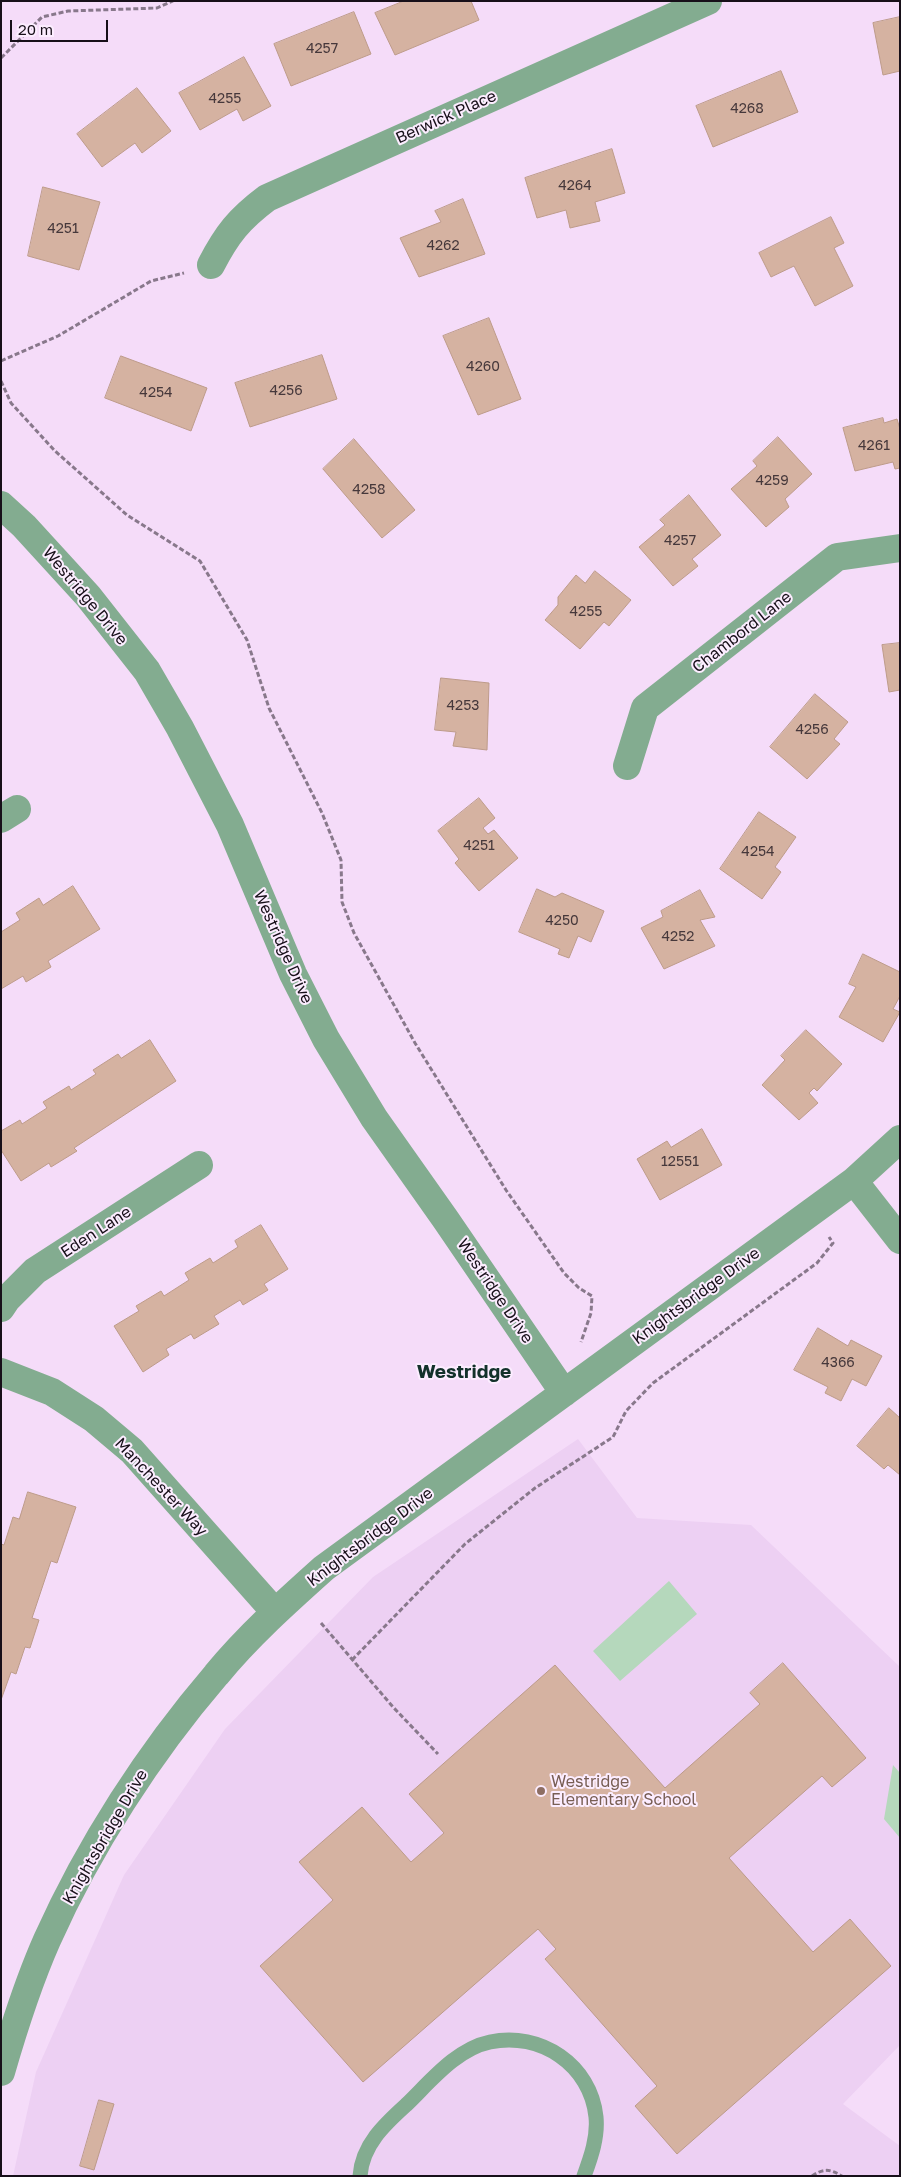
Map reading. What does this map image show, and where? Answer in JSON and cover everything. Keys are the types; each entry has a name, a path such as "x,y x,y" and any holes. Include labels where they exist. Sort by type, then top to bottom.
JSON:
{"street":[{"name":"Berwick Place","path":"211,266 226,237 247,213 267,198 708,1"},
{"name":"Westridge Drive","path":"1,505 24,526 88,596 148,672 180,728 230,825 293,974 326,1040 374,1118 564,1393"},
{"name":"Chambord Lane","path":"627,766 645,708 836,557 900,548"},
{"name":"Knightsbridge Drive","path":"1,2072 17,2016 44,1948 84,1866 164,1739 216,1674 275,1612 324,1568 854,1181 900,1140"},
{"name":"Eden Lane","path":"1,1308 7,1299 35,1271 199,1165"},
{"path":"854,1181 900,1240"},
{"name":"Manchester Way","path":"1,1372 52,1392 94,1419 126,1446 275,1612"}],"lane":[{"path":"360,2176 364,2158 370,2144 382,2127 451,2062 470,2049 489,2042 509,2039 529,2041 553,2050 570,2062 588,2087 596,2116 595,2142 584,2176"}],"path":[{"path":"1,58 42,17 68,11 157,8 173,1"},
{"path":"1,361 58,336 151,281 211,266"},
{"path":"1,381 11,404 55,451 128,514 200,561 247,640 269,708 322,812 342,860 342,902 354,933 415,1043 506,1190 564,1273 579,1288 592,1296 591,1313 579,1348"},
{"path":"352,1660 465,1544 535,1488 612,1437 626,1411 653,1383 817,1263 833,1243 813,1211"},
{"path":"321,1623 352,1660 438,1754"},
{"path":"812,2176 824,2169 833,2170 842,2176"}],"shaded area":[{"name":"Westridge Elementary School","path":"578,1439 637,1518 751,1525 900,1667 900,2045 843,2104 900,2146 900,2176 13,2176 36,2072 124,1875 225,1729 373,1577"}],"green space":[{"path":"669,1581 697,1614 620,1681 593,1651"},
{"path":"893,1765 900,1773 900,1838 884,1819"}],"building":[{"path":"404,1 471,1 479,20 395,55 375,13"},
{"path":"354,12 371,54 291,86 274,44"},
{"path":"900,17 900,71 883,75 873,23"},
{"path":"244,57 271,106 243,121 237,109 200,130 179,93"},
{"path":"781,71 798,112 713,147 696,106"},
{"path":"137,88 171,131 142,153 135,143 102,167 77,134"},
{"path":"612,149 625,193 595,202 600,221 570,228 566,210 537,218 525,178"},
{"path":"43,187 100,202 79,270 28,256"},
{"path":"463,199 485,254 419,277 400,238 441,222 435,211"},
{"path":"831,217 844,243 834,248 853,286 815,306 794,266 771,277 759,253"},
{"path":"489,318 521,399 478,415 443,336"},
{"path":"322,355 337,399 250,427 235,383"},
{"path":"121,356 207,388 191,431 105,398"},
{"path":"883,418 884,423 897,419 900,429 900,468 895,469 893,462 855,471 843,428"},
{"path":"778,437 812,474 785,499 789,507 766,527 731,489 757,466 753,461"},
{"path":"354,439 415,510 382,538 323,469"},
{"path":"689,495 721,535 692,559 698,566 673,586 639,547 665,525 660,520"},
{"path":"595,571 631,600 609,626 604,622 580,649 545,620 558,605 558,597 576,575 585,583"},
{"path":"900,643 900,690 889,692 882,645"},
{"path":"441,678 489,683 487,750 453,746 456,732 435,730"},
{"path":"815,694 848,722 834,739 840,744 807,779 770,747"},
{"path":"479,798 495,818 483,828 488,834 494,830 518,858 479,891 455,863 459,859 438,831"},
{"path":"759,812 796,837 775,867 781,872 762,899 720,869"},
{"path":"73,886 100,929 48,961 51,967 26,982 23,976 1,989 1,932 20,920 16,913 39,898 43,905"},
{"path":"537,889 555,897 562,893 604,911 591,942 578,936 569,958 558,954 560,949 519,932"},
{"path":"700,890 715,917 700,920 715,946 664,969 641,928 663,917 661,911"},
{"path":"863,954 900,972 900,996 893,1009 900,1012 883,1042 839,1017 856,987 849,984"},
{"path":"806,1030 842,1064 817,1091 814,1088 809,1093 818,1103 799,1120 762,1085 785,1060 781,1056"},
{"path":"150,1040 176,1081 74,1148 77,1151 51,1167 49,1163 21,1181 1,1150 1,1131 20,1120 22,1124 47,1108 43,1102 69,1086 71,1090 96,1074 93,1070 118,1054 121,1058"},
{"path":"702,1129 722,1165 660,1200 637,1159 667,1141 671,1147"},
{"path":"261,1225 288,1269 264,1284 268,1290 243,1305 240,1300 214,1316 219,1324 194,1339 191,1334 166,1349 169,1355 143,1372 114,1326 139,1311 136,1306 161,1291 164,1296 189,1280 185,1273 210,1258 213,1263 238,1247 235,1241"},
{"path":"818,1328 848,1346 851,1340 882,1356 866,1386 852,1379 841,1401 825,1393 828,1387 794,1370"},
{"path":"889,1408 900,1418 900,1475 888,1465 884,1469 857,1446"},
{"path":"28,1492 76,1507 57,1563 51,1561 32,1618 39,1620 30,1648 25,1647 16,1674 11,1672 1,1700 1,1544 4,1545 13,1517 19,1519"},
{"path":"783,1663 866,1758 832,1787 822,1776 729,1858 813,1952 850,1919 891,1966 677,2154 635,2106 657,2086 545,1959 556,1949 538,1929 363,2082 260,1966 333,1900 299,1862 362,1807 411,1862 444,1833 409,1794 555,1665 665,1788 760,1704 750,1693"},
{"path":"99,2100 114,2104 94,2170 80,2166"}],"place":[{"name":"Westridge Elementary School","path":"541,1791"}],"district":[{"name":"Westridge","path":"464,1372"}]}
